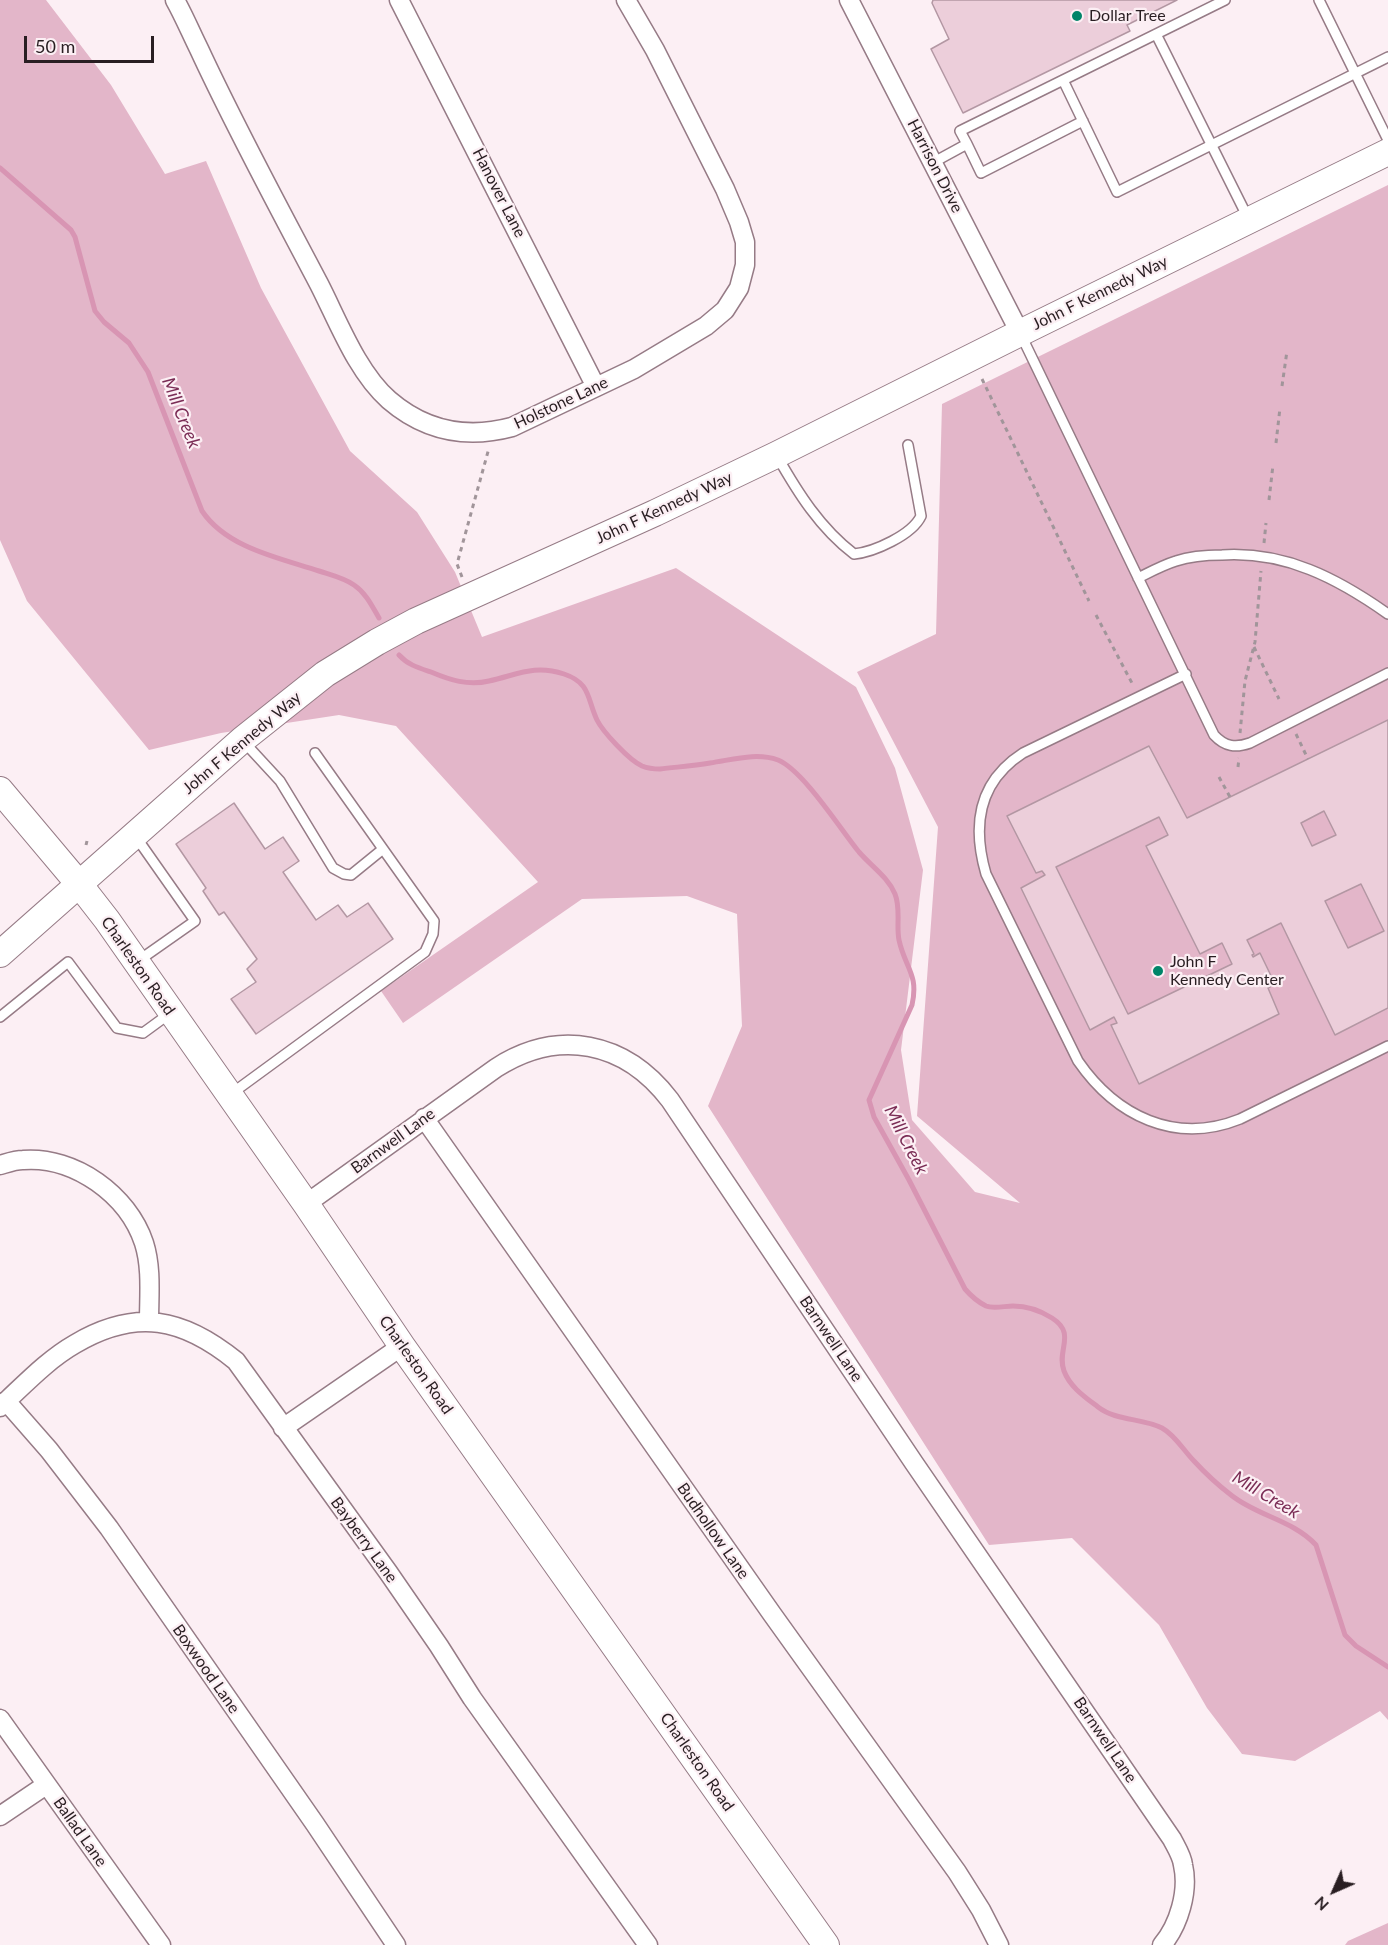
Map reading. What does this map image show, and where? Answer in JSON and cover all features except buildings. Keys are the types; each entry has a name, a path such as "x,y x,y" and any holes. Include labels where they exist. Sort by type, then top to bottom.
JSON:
{"street":[{"name":"Holstone Lane","path":"175,0 306,261 370,379 388,399 410,416 435,427 461,433 494,432 537,416 634,369 706,326 725,310 739,288 745,265 745,242 739,222 725,189 655,50 626,0"},
{"name":"Hanover Lane","path":"399,0 596,387"},
{"name":"Harrison Drive","path":"849,0 1020,333"},
{"name":"John F Kennedy Way","path":"0,954 242,740 325,674 397,631 777,455 1388,152"},
{"name":"Charleston Road","path":"0,790 80,884 306,1204 402,1346 825,1945"},
{"name":"Barnwell Lane","path":"306,1204 510,1059 536,1049 551,1046 587,1047 613,1054 649,1076 660,1088 1172,1839 1183,1864 1184,1894 1176,1922 1162,1945"},
{"name":"Budhollow Lane","path":"424,1118 778,1623 957,1872 981,1910 999,1945"},
{"path":"0,1165 22,1160 46,1161 80,1172 109,1191 136,1225 144,1245 150,1283 149,1322"},
{"name":"Bayberry Lane","path":"3,1404 52,1360 75,1344 124,1323 149,1322 173,1325 196,1333 217,1345 242,1367 283,1428 440,1646 472,1698 648,1945"},
{"path":"283,1428 402,1346"},
{"name":"Boxwood Lane","path":"3,1404 50,1450 109,1528 396,1945"},
{"name":"Ballad Lane","path":"0,1719 161,1945"},
{"path":"0,1816 46,1785"}],"lane":[{"path":"1083,121 981,173 960,131 1225,0"},
{"path":"1319,0 1388,140"},
{"path":"1156,34 1249,220"},
{"path":"1063,80 1117,192 1388,57"},
{"path":"934,162 967,144"},
{"path":"1020,333 1214,735 1220,742 1235,746 1250,743 1388,673"},
{"path":"777,455 802,500 839,542 854,554 865,552 909,531 917,524 921,516 908,445"},
{"path":"1138,578 1175,561 1200,556 1256,555 1281,559 1307,567 1357,592 1388,614"},
{"path":"1186,674 1023,753 1003,769 987,791 982,804 980,844 986,874 1078,1061 1095,1083 1133,1113 1159,1125 1191,1130 1224,1125 1240,1119 1388,1046"},
{"path":"242,740 280,782 333,868 344,874 351,874 383,849"},
{"path":"230,1095 425,952 433,934 434,921 315,753"},
{"path":"135,836 195,921 136,963"},
{"path":"0,1017 68,962 117,1028 143,1033 171,1013"}],"path":[{"path":"1282,386 1287,351"},
{"path":"982,379 1089,601"},
{"path":"1276,443 1280,408"},
{"path":"464,579 457,564 494,432"},
{"path":"1269,500 1273,465"},
{"path":"1264,543 1266,523"},
{"path":"1240,734 1245,681 1254,647 1261,571"},
{"path":"1096,615 1135,688"},
{"path":"1254,647 1279,699"},
{"path":"1295,732 1308,759"},
{"path":"1238,767 1239,758"},
{"path":"1220,777 1230,797"}],"shaded area":[{"path":"0,0 46,0 111,85 165,174 206,161 261,288 350,451 417,512 455,572 482,637 676,568 856,687 895,768 923,870 901,1050 912,1120 975,1192 1020,1203 917,1116 938,827 857,672 936,634 942,404 1388,185 1388,1720 1380,1711 1295,1761 1242,1754 1207,1708 1159,1625 1072,1538 989,1545 708,1106 742,1026 737,914 687,896 582,899 403,1023 381,991 538,882 396,726 339,715 221,733 149,750 27,601 0,540"},
{"path":"1388,1923 1388,1945 1345,1945 1348,1941"}],"waterway":[{"name":"Mill Creek","path":"0,168 71,230 75,237 95,311 104,322 129,343 148,372 202,511 213,524 239,543 350,583 365,596 379,618"},
{"name":"Mill Creek","path":"399,655 418,668 452,680 466,682 489,681 534,670 553,671 573,678 584,687 597,720 605,731 630,758 642,766 660,769 744,757 761,757 778,760 799,776 859,852 888,882 895,894 898,905 899,940 913,978 914,994 912,1005 869,1100 874,1117 965,1289 986,1306 1023,1307 1052,1318 1059,1324 1065,1336 1062,1356 1064,1371 1070,1382 1083,1395 1105,1412 1146,1422 1167,1431 1190,1457 1231,1495 1297,1530 1316,1545 1345,1635 1356,1646 1388,1667"}],"place":[{"name":"Dollar Tree","path":"1077,16"},
{"name":"John F Kennedy Center","path":"1158,971"}]}
